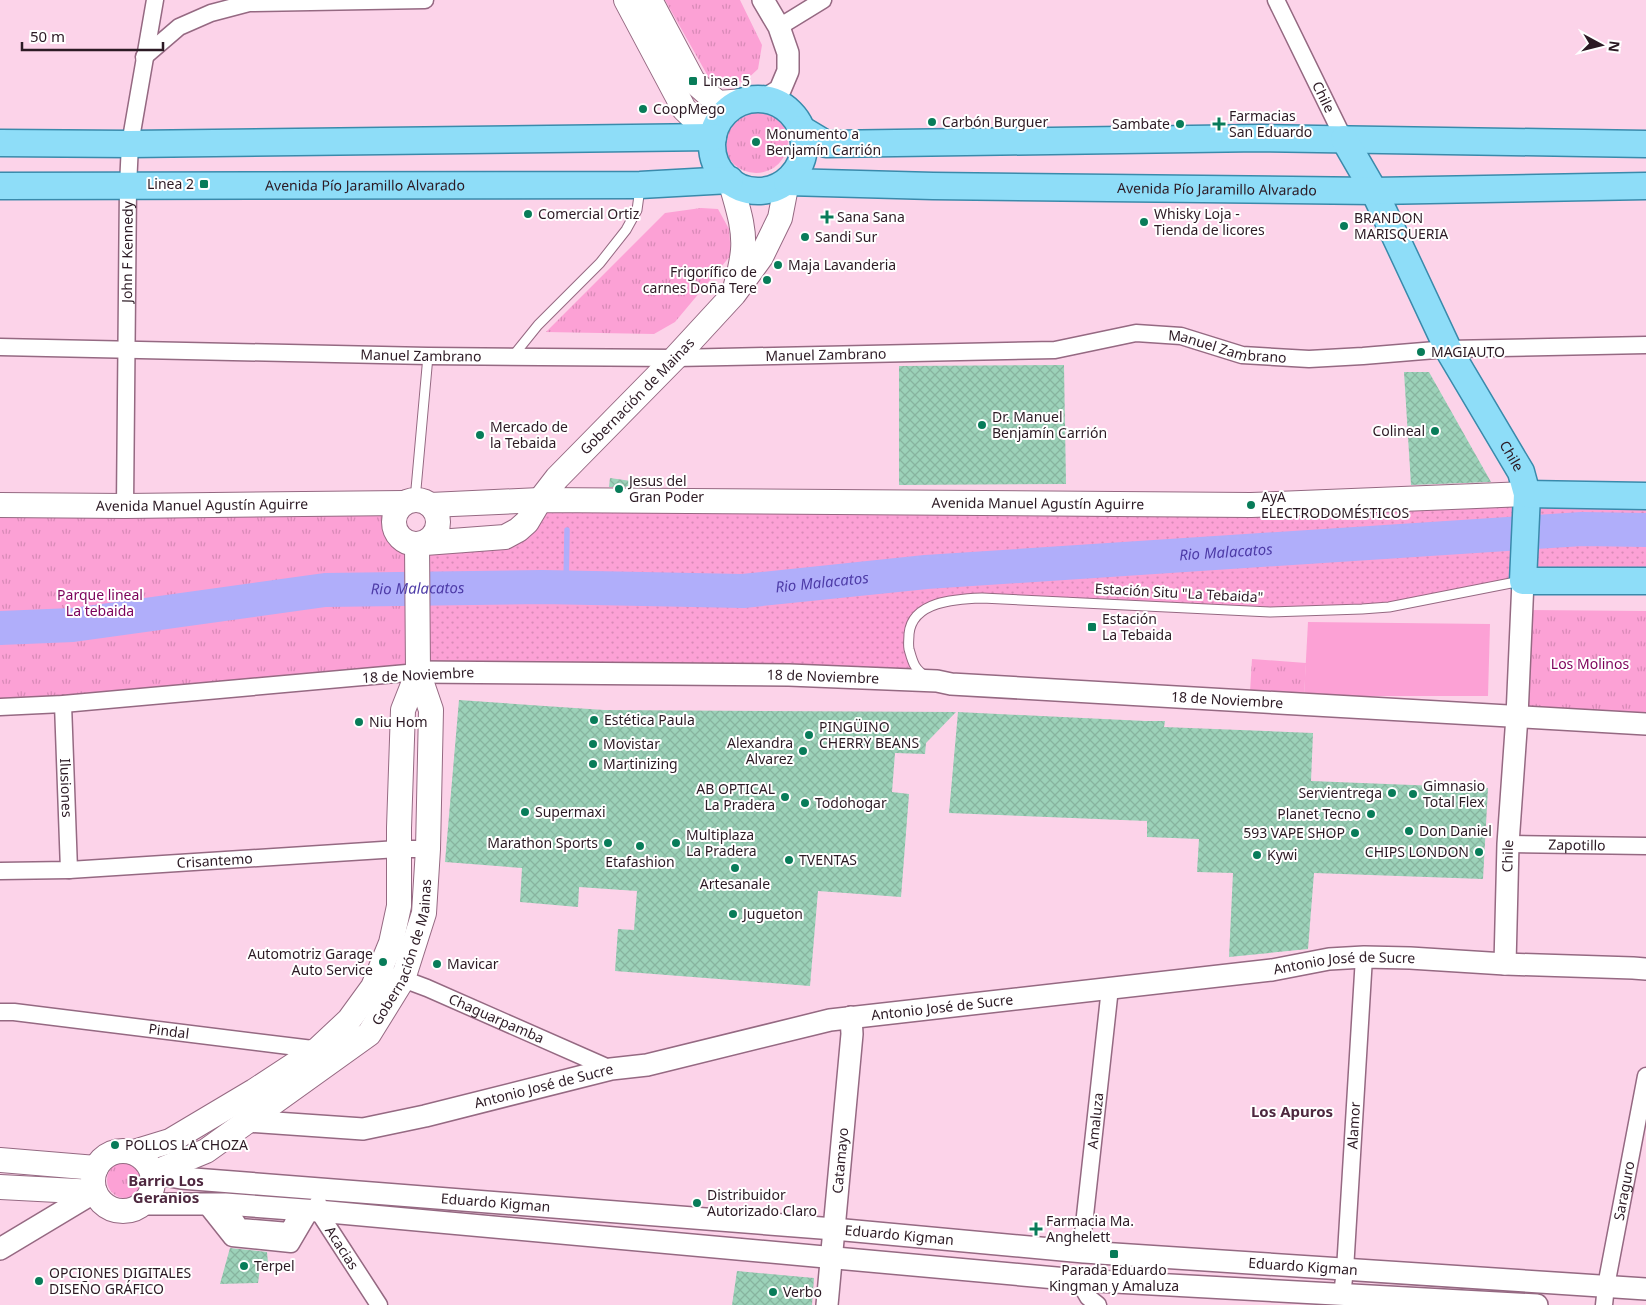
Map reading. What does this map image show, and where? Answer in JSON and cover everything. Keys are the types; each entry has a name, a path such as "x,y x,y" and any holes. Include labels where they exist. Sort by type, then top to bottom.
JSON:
{"main road":[{"path":"626,0 684,109 713,137"},
{"path":"650,0 692,81 718,103 756,100 778,103 788,110 801,129 826,144 1261,138 1646,144"},
{"path":"756,100 731,107 720,118 713,137 713,153 719,168 730,180 752,190 777,188 787,182 796,172 802,156 801,129"},
{"path":"0,142 130,144 713,137"},
{"name":"Chile","path":"1344,139 1374,191 1448,349 1521,472 1527,500 1523,576"},
{"path":"730,180 741,222 743,238 743,251 734,294"},
{"name":"Avenida Pío Jaramillo Alvarado","path":"0,186 204,184 640,185 730,180"},
{"name":"Avenida Pío Jaramillo Alvarado","path":"787,182 933,186 1374,191 1646,186"},
{"name":"Gobernación de Mainas","path":"134,1152 170,1141 254,1091 369,1034 403,979 424,913 428,849 431,710 418,664 420,546 505,537 518,530 527,522 540,500 557,478 676,358 734,294 761,257 780,218 787,182"},
{"name":"Avenida Manuel Agustín Aguirre","path":"0,504 125,506 540,500 1251,505 1646,496"},
{"path":"416,503 437,515 437,528 430,539 420,546 402,540 396,530 394,518 396,512 416,503"},
{"path":"1523,576 1646,581"},
{"name":"Gobernación de Mainas","path":"153,1173 206,1151 247,1121 327,1054 373,987 391,943 399,906 398,849 403,710 418,664"},
{"path":"123,1150 134,1152 147,1162 153,1173 154,1180 151,1194 142,1204 129,1211 114,1210 101,1202 95,1192 93,1176 103,1158 112,1152 123,1150"},
{"path":"0,1160 96,1168"},
{"path":"0,1186 95,1192"}],"street":[{"name":"John F Kennedy","path":"125,506 130,144 154,0"},
{"path":"144,57 179,27 211,13 249,3 426,0"},
{"path":"756,100 780,90 788,71 788,53 779,27 763,0"},
{"path":"779,27 824,0"},
{"name":"Chile","path":"1276,0 1344,139"},
{"name":"Manuel Zambrano","path":"0,347 428,356 676,358 1056,350 1136,333 1181,336 1242,355 1309,359 1448,349 1646,345"},
{"name":"Chile","path":"1505,964 1508,844 1517,716 1523,576"},
{"name":"18 de Noviembre","path":"0,707 63,704 418,664 789,674 937,681 961,685 1646,724"},
{"name":"Ilusiones","path":"63,704 69,870"},
{"name":"Zapotillo","path":"1508,844 1646,846"},
{"name":"Crisantemo","path":"0,871 69,870 398,849 428,849"},
{"name":"Antonio José de Sucre","path":"247,1121 362,1129 426,1116 611,1069 647,1065 830,1020 1264,971 1329,959 1364,957 1410,958 1505,964 1646,969"},
{"name":"Alamor","path":"1342,1294 1364,957"},
{"name":"Chaguarpamba","path":"381,971 611,1069"},
{"name":"Amaluza","path":"1081,1252 1110,988"},
{"name":"Pindal","path":"0,1012 327,1054"},
{"name":"Catamayo","path":"827,1305 852,1034 851,1017"},
{"name":"Saraguro","path":"1605,1296 1646,1076"},
{"name":"Eduardo Kigman","path":"153,1173 181,1178 834,1229 1081,1252 1345,1270 1605,1296 1646,1289"},
{"name":"Acacias","path":"318,1188 309,1210 379,1305"},
{"path":"0,1249 95,1192"},
{"name":"Eduardo Kigman","path":"142,1204 215,1204 309,1210 1078,1280 1537,1305"},
{"path":"215,1204 232,1238 291,1244 309,1210"},
{"path":"1081,1252 1078,1280 1088,1297 1098,1305"}],"lane":[{"path":"513,356 538,325 600,264 626,230 637,210 640,185"},
{"path":"416,503 428,356"},
{"name":"Estación Situ \"La Tebaida\"","path":"937,681 925,676 914,667 908,645 910,627 919,612 937,604 956,599 992,598 1270,612 1362,609 1389,607 1523,576"}],"green space":[{"path":"665,0 740,0 762,45 758,69 744,82 709,78"},
{"path":"756,109 774,115 782,123 788,141 782,159 774,167 756,173 738,167 730,159 724,141 730,123 738,115"},
{"path":"701,208 718,209 729,229 731,255 675,322 654,334 546,332 665,213"},
{"path":"1646,497 1646,581 1523,581 1389,607 1270,612 982,598 919,612 908,645 925,676 418,672 425,543 505,537 536,509"},
{"name":"Parque lineal La tebaida","path":"0,505 396,512 396,530 400,537 408,542 418,672 0,707"},
{"name":"Los Molinos","path":"1528,610 1646,611 1646,721 1524,716"},
{"path":"1308,622 1490,624 1488,696 1304,696"},
{"path":"1252,659 1306,663 1304,696 1250,692"},
{"path":"125,1162 138,1167 143,1180 138,1193 125,1198 112,1193 107,1180 112,1167"}],"building":[{"name":"Dr. Manuel Benjamín Carrión","path":"1064,365 1066,484 899,485 899,366"},
{"name":"Colineal","path":"1404,372 1429,372 1491,482 1411,485"},
{"path":"610,478 631,481 630,487 609,487"},
{"name":"Multiplaza La Pradera","path":"459,700 604,710 956,712 926,743 925,754 895,753 892,792 909,794 901,897 818,891 810,986 615,971 618,929 634,930 637,891 579,887 578,907 520,902 522,868 445,862"},
{"path":"958,712 1165,721 1164,727 1313,733 1311,781 1488,788 1483,879 1314,873 1308,949 1229,957 1233,873 1197,872 1199,839 1147,837 1147,821 949,813"},
{"name":"Terpel","path":"230,1248 267,1252 268,1263 260,1268 258,1283 220,1284"},
{"name":"Verbo","path":"737,1271 814,1278 812,1305 732,1305"}],"waterway":[{"name":"Rio Malacatos","path":"0,628 73,625 325,590 542,587 743,591 926,572 1582,529 1646,530"},
{"path":"566,587 567,530"}],"place":[{"name":"Linea 5","path":"693,81"},
{"name":"CoopMego","path":"643,109"},
{"name":"Carbón Burguer","path":"932,122"},
{"name":"Sambate","path":"1180,124"},
{"name":"Farmacias San Eduardo","path":"1219,124"},
{"name":"Monumento a Benjamín Carrión","path":"756,142"},
{"name":"Linea 2","path":"204,184"},
{"name":"Comercial Ortiz","path":"528,214"},
{"name":"Sana Sana","path":"827,217"},
{"name":"Whisky Loja - Tienda de licores","path":"1144,222"},
{"name":"BRANDON MARISQUERIA","path":"1344,226"},
{"name":"Sandi Sur","path":"805,237"},
{"name":"Maja Lavanderia","path":"778,265"},
{"name":"Frigorífico de carnes Doña Tere","path":"767,280"},
{"name":"MAGIAUTO","path":"1421,352"},
{"name":"Dr. Manuel Benjamín Carrión","path":"982,425"},
{"name":"Colineal","path":"1435,431"},
{"name":"Mercado de la Tebaida","path":"480,435"},
{"name":"Jesus del Gran Poder","path":"619,489"},
{"name":"AyA ELECTRODOMÉSTICOS","path":"1251,505"},
{"name":"Estación La Tebaida","path":"1092,627"},
{"name":"Estética Paula","path":"594,720"},
{"name":"Niu Hom","path":"359,722"},
{"name":"PINGÜINO CHERRY BEANS","path":"809,735"},
{"name":"Movistar","path":"593,744"},
{"name":"Alexandra Alvarez","path":"803,751"},
{"name":"Martinizing","path":"593,764"},
{"name":"Servientrega","path":"1392,793"},
{"name":"Gimnasio Total Flex","path":"1413,794"},
{"name":"AB OPTICAL La Pradera","path":"785,797"},
{"name":"Todohogar","path":"805,803"},
{"name":"Supermaxi","path":"525,812"},
{"name":"Planet Tecno","path":"1371,814"},
{"name":"Don Daniel","path":"1409,831"},
{"name":"593 VAPE SHOP","path":"1355,833"},
{"name":"Marathon Sports","path":"608,843"},
{"name":"Multiplaza La Pradera","path":"676,843"},
{"name":"Etafashion","path":"640,846"},
{"name":"CHIPS LONDON","path":"1479,852"},
{"name":"Kywi","path":"1257,855"},
{"name":"TVENTAS","path":"789,860"},
{"name":"Artesanale","path":"735,868"},
{"name":"Jugueton","path":"733,914"},
{"name":"Automotriz Garage Auto Service","path":"383,962"},
{"name":"Mavicar","path":"437,964"},
{"name":"POLLOS LA CHOZA","path":"115,1145"},
{"name":"Distribuidor Autorizado Claro","path":"697,1203"},
{"name":"Farmacia Ma. Anghelett","path":"1036,1229"},
{"name":"Parada Eduardo Kingman y Amaluza","path":"1114,1254"},
{"name":"Terpel","path":"244,1266"},
{"name":"OPCIONES DIGITALES DISEÑO GRÁFICO","path":"39,1281"},
{"name":"Verbo","path":"773,1292"}],"district":[{"name":"Los Apuros","path":"1292,1112"},
{"name":"Barrio Los Geranios","path":"166,1190"}]}
